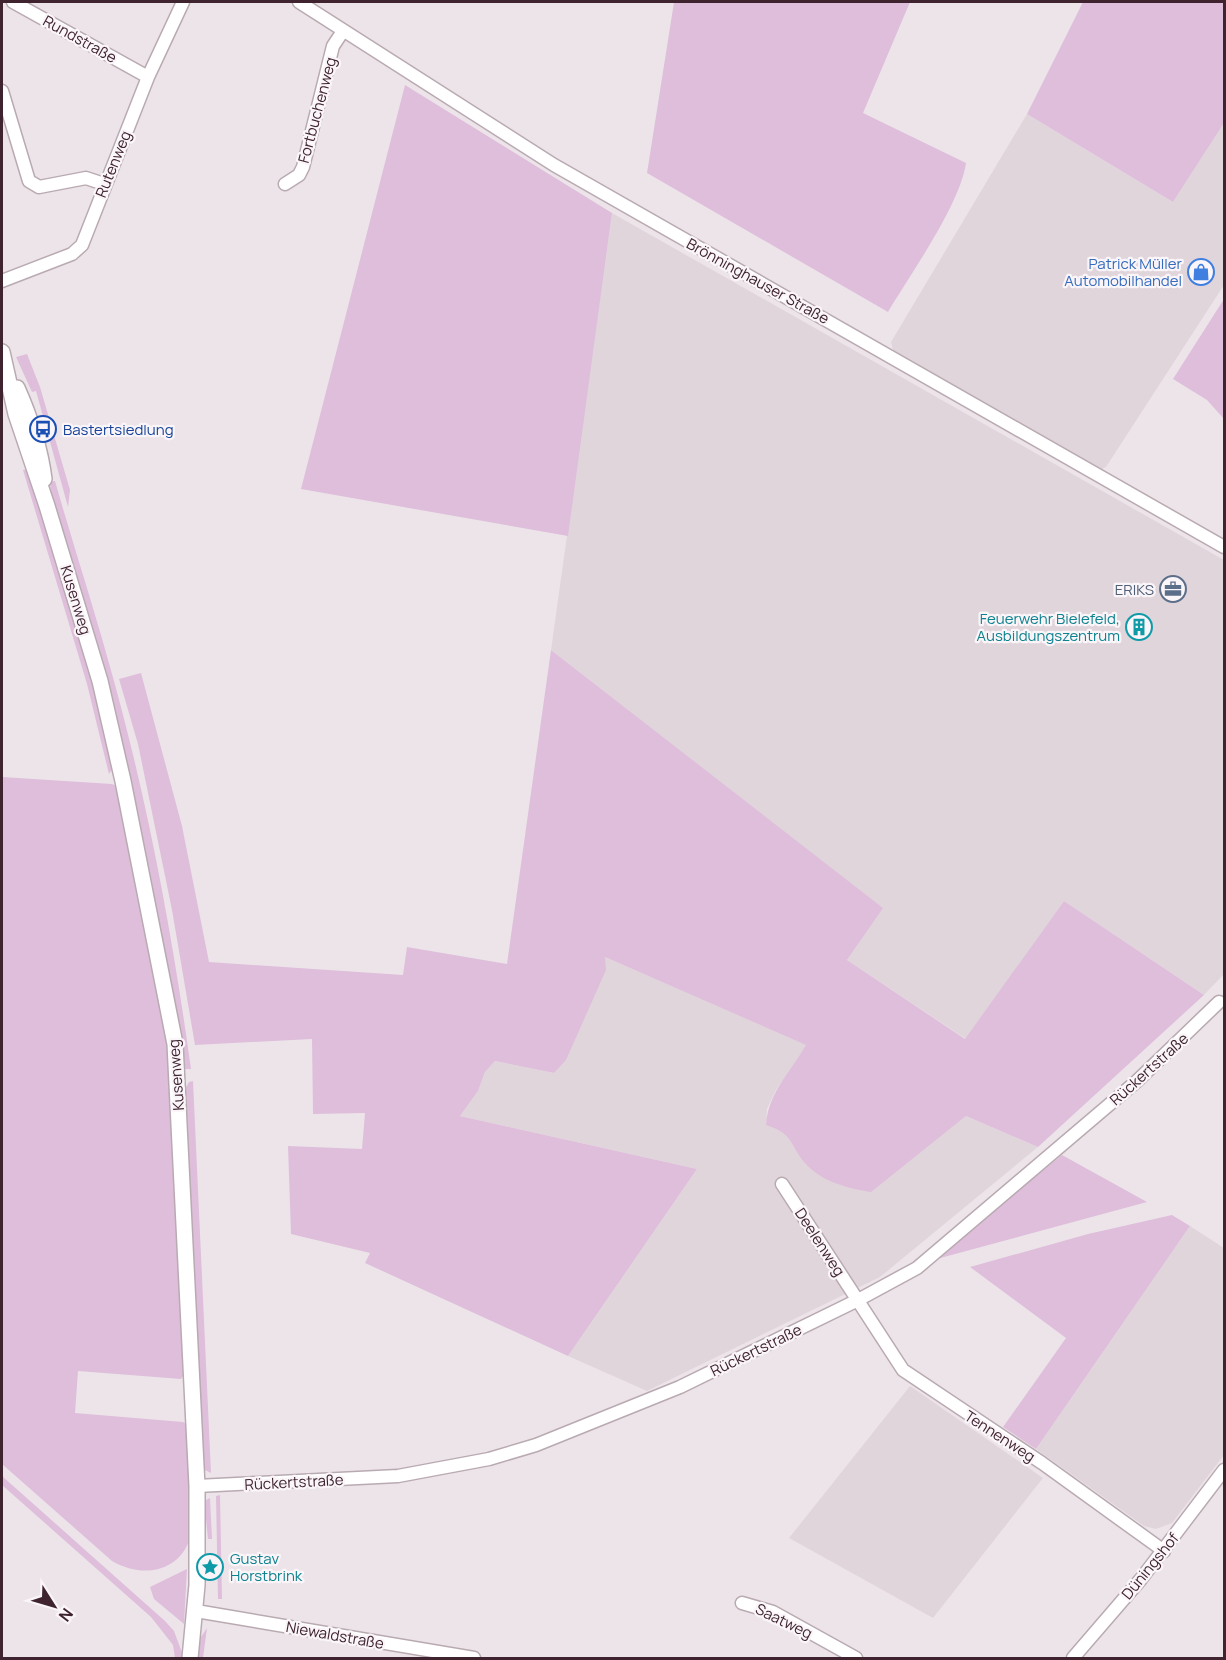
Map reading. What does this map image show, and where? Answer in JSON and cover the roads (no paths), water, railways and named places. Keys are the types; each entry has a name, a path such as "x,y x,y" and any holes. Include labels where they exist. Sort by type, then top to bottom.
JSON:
{"street":[{"name":"Rundstraße","path":"13,2 148,77"},
{"name":"Rutenweg","path":"2,281 78,250 148,77 183,2"},
{"name":"Brönninghauser Straße","path":"299,2 554,165 1224,547"},
{"name":"Fortbuchenweg","path":"285,184 299,174 303,167 333,46 343,31"},
{"path":"2,91 29,181 39,187 86,178 104,184"},
{"name":"Kusenweg","path":"3,357 16,414 48,506 100,681 125,792 175,1044 197,1486 196,1611 190,1659"},
{"name":"Rückertstraße","path":"197,1486 398,1476 489,1459 536,1445 680,1387 858,1300 916,1268 1137,1081 1219,1002"},
{"name":"Deelenweg","path":"782,1184 858,1300"},
{"name":"Tennenweg","path":"858,1300 903,1371 1042,1463 1164,1551"},
{"name":"Düningshof","path":"1072,1659 1164,1551 1224,1470"},
{"name":"Saatweg","path":"742,1603 773,1612 856,1659"},
{"name":"Niewaldstraße","path":"196,1611 474,1659"}],"place":[{"name":"Patrick Müller Automobilhandel","path":"1201,272"},
{"name":"Bastertsiedlung","path":"43,429"},
{"name":"ERIKS","path":"1173,589"},
{"name":"Feuerwehr Bielefeld, Ausbildungszentrum","path":"1139,627"},
{"name":"Gustav Horstbrink","path":"210,1567"}]}
